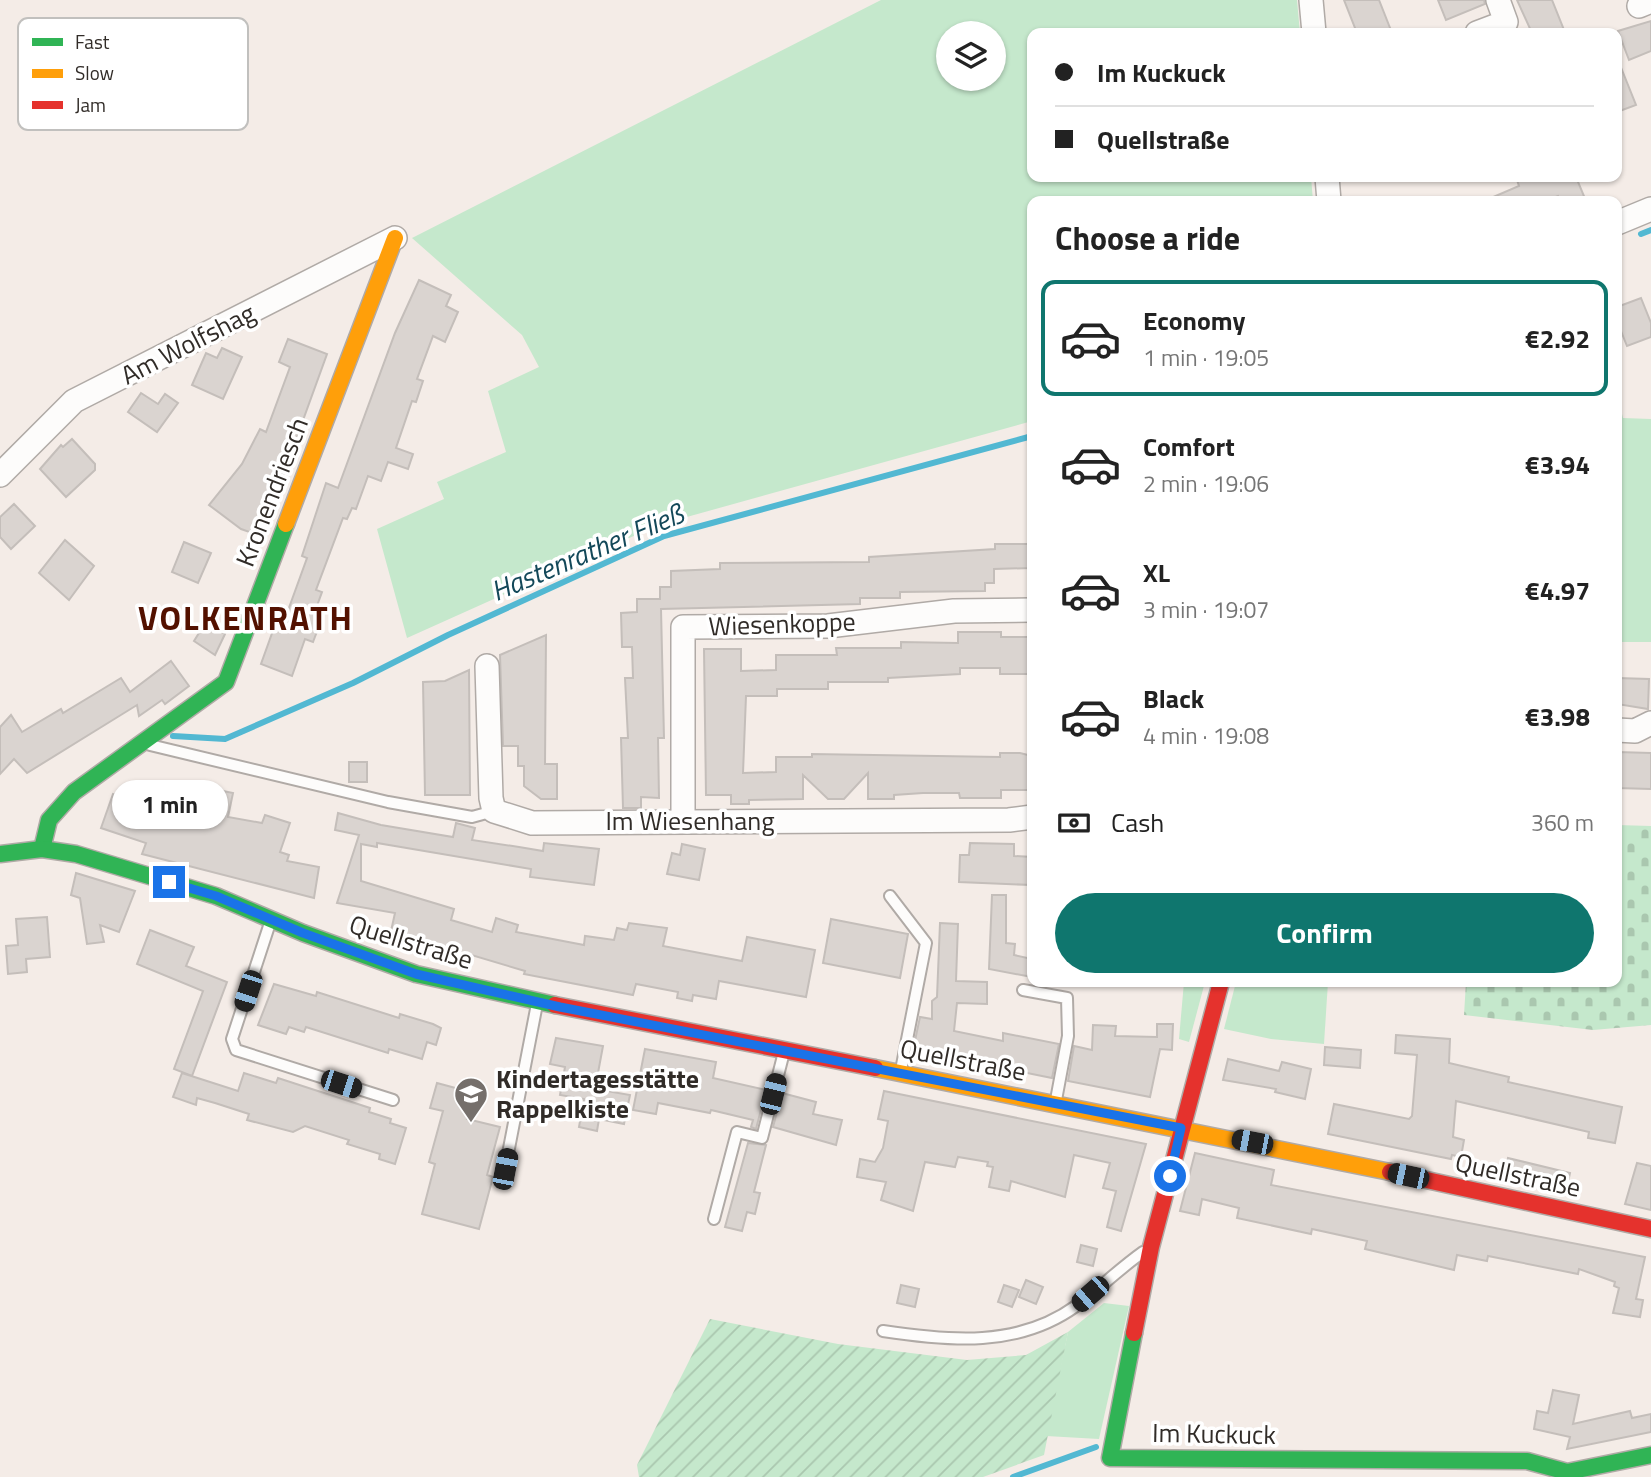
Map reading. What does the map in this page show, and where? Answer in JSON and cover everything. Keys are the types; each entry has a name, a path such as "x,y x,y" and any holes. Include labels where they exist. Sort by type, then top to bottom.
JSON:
{"street":[{"path":"1311,0 1314,28"},
{"path":"1498,0 1508,28"},
{"path":"1622,221 1651,209"},
{"name":"Am Wolfshag","path":"0,475 74,401 395,238"},
{"name":"Kronendriesch","path":"42,849 49,820 74,792 146,743 226,682 395,238"},
{"name":"Wiesenkoppe","path":"683,821 683,626 828,626 954,611 1027,610"},
{"path":"486,666 491,798 495,811"},
{"path":"1622,730 1635,731 1651,723"},
{"name":"Im Wiesenhang","path":"495,811 532,823 1027,817"},
{"name":"Quellstraße","path":"0,854 42,849 76,854 203,892 416,974 538,1002 1181,1128 1651,1229"},
{"name":"Im Kuckuck","path":"1220,987 1151,1247 1110,1458 1527,1461 1567,1472 1651,1455"}],"lane":[{"path":"146,743 155,748 388,802 472,817 495,811"},
{"path":"890,896 926,943 900,1073"},
{"path":"271,919 232,1039 236,1050 393,1100"},
{"path":"1023,990 1067,998 1068,1036 1056,1103"},
{"path":"505,1169 538,1002"},
{"path":"714,1219 737,1132 762,1138 784,1050"},
{"path":"883,1331 954,1340 991,1338 1030,1330 1075,1307 1116,1271 1151,1247"}],"green space":[{"path":"881,0 1297,0 1300,28 1027,28 1027,182 1311,182 1313,196 1027,196 1027,422 658,525 407,638 377,529 444,499 437,482 506,452 488,391 539,367 522,335 412,238"},
{"path":"1622,414 1623,418 1651,419 1651,642 1622,642"},
{"path":"1622,825 1651,826 1651,1025 1593,1030 1464,1015 1466,987 1622,987"},
{"path":"1184,987 1204,987 1189,1042 1179,1039"},
{"path":"1235,987 1328,987 1324,1044 1271,1039 1224,1029"},
{"path":"1104,1303 1129,1306 1099,1439 1046,1436 1068,1332"},
{"path":"710,1319 838,1344 967,1360 1026,1355 1068,1332 1044,1455 983,1477 639,1477 637,1465"}],"building":[{"path":"1344,0 1379,0 1390,28 1355,28"},
{"path":"1438,0 1484,0 1485,4 1446,20"},
{"path":"1517,0 1552,0 1563,28 1530,28"},
{"path":"1651,21 1651,51 1629,60 1622,42 1622,30"},
{"path":"1622,70 1636,105 1622,110"},
{"path":"1518,182 1578,182 1584,196 1496,196 1519,186"},
{"path":"419,280 451,295 446,306 458,312 445,342 433,336 417,379 423,381 416,402 412,401 396,448 413,454 408,469 388,462 381,481 368,476 356,509 352,508 347,519 343,518 316,590 322,592 314,614 319,616 316,625 319,626 313,642 305,639 292,676 261,664 275,625 282,627 307,558 302,556 326,483 338,488 395,333"},
{"path":"1641,298 1651,323 1651,337 1627,346 1622,334 1622,305"},
{"path":"288,339 327,354 261,536 241,529 209,505 242,464 260,429 266,432 290,367 279,362"},
{"path":"222,348 242,357 223,399 192,385 206,353 217,358"},
{"path":"141,393 158,404 165,394 178,403 157,432 128,412"},
{"path":"72,439 95,464 95,470 66,497 40,469 61,445 63,447"},
{"path":"14,504 35,526 11,549 0,537 0,517"},
{"path":"65,540 94,566 69,600 39,573"},
{"path":"184,542 211,553 198,583 172,572"},
{"path":"995,544 1027,544 1027,568 994,569 994,583 985,583 985,591 900,592 900,598 860,598 860,604 661,609 664,738 658,738 659,798 641,797 641,808 623,808 621,738 628,738 625,678 633,678 632,647 622,647 621,613 637,612 637,599 660,599 660,587 671,587 671,571 720,569 720,563 869,562 869,557 995,549"},
{"path":"206,622 225,634 215,655 194,641"},
{"path":"958,632 1001,632 1001,637 1027,637 1027,674 1000,674 1000,668 960,668 960,674 888,678 888,682 828,682 828,689 777,689 777,696 746,696 743,773 776,772 776,757 812,757 812,754 1000,757 1000,753 1020,753 1027,755 1027,790 1001,790 1001,798 960,798 959,793 923,793 894,795 894,799 868,799 868,773 844,799 828,799 803,775 803,799 749,800 749,804 731,804 731,795 706,795 704,649 741,649 741,671 776,670 776,655 837,655 836,648 901,648 901,642 958,643"},
{"path":"546,635 545,764 557,764 557,799 541,799 524,786 524,766 518,766 518,746 503,746 500,655"},
{"path":"171,661 189,686 165,704 162,700 139,716 137,705 27,773 14,759 0,774 0,727 11,715 22,732 61,709 63,713 121,678 130,692"},
{"path":"469,670 470,795 425,795 423,682 445,681"},
{"path":"1622,678 1649,679 1648,709 1622,705"},
{"path":"1622,752 1651,753 1651,789 1622,788"},
{"path":"349,762 367,762 367,782 349,782"},
{"path":"204,787 233,793 228,817 262,823 265,815 290,823 280,852 289,855 287,861 319,867 314,898 142,854 146,843 101,828 113,794 197,826"},
{"path":"338,813 381,825 453,837 456,823 475,828 472,840 543,851 544,843 599,849 594,885 530,877 531,869 377,843 377,847 361,844 361,881 454,909 451,920 492,932 496,918 518,925 516,932 584,945 585,936 614,940 617,928 627,930 629,923 667,928 663,946 742,961 747,937 815,950 806,997 719,981 716,999 693,995 692,1001 677,998 678,992 636,984 633,995 524,974 525,971 391,931 395,913 337,903 359,835 335,830"},
{"path":"970,843 1014,844 1014,856 1027,857 1027,885 959,882 960,855 969,855"},
{"path":"682,844 705,849 699,880 667,874 672,853 680,855"},
{"path":"76,873 135,891 119,932 100,925 104,942 87,944 80,898 71,895"},
{"path":"992,895 1006,895 1006,943 1015,944 1014,955 1027,958 1027,976 989,969"},
{"path":"47,917 50,957 26,959 27,972 8,974 6,946 18,945 16,919"},
{"path":"831,919 908,934 900,978 823,963"},
{"path":"940,923 958,924 956,981 987,982 987,1004 957,1003 954,1031 1003,1041 1003,1033 1059,1044 1052,1078 913,1050 920,1017 932,1019 932,1001 937,997"},
{"path":"150,930 194,947 186,966 227,982 192,1076 174,1069 203,991 137,964"},
{"path":"274,984 316,996 317,992 399,1018 400,1014 433,1024 441,1028 436,1045 427,1042 422,1059 389,1049 388,1053 306,1027 304,1032 289,1027 286,1034 258,1025"},
{"path":"1157,1024 1173,1024 1172,1050 1160,1049 1150,1097 1068,1081 1074,1046 1092,1050 1093,1025 1116,1026 1115,1036 1157,1037"},
{"path":"1396,1035 1450,1039 1449,1063 1509,1077 1508,1082 1622,1107 1615,1143 1588,1138 1589,1132 1456,1101 1453,1137 1464,1140 1461,1157 1452,1155 1451,1159 1328,1134 1334,1104 1409,1119 1412,1116 1417,1055 1395,1053"},
{"path":"556,1038 603,1046 595,1089 630,1095 624,1124 599,1119 597,1131 579,1127 584,1099 560,1095 565,1067 550,1064"},
{"path":"1325,1047 1361,1050 1360,1068 1324,1065"},
{"path":"645,1049 716,1062 713,1078 766,1090 756,1129 751,1127 753,1120 711,1110 710,1113 658,1103 656,1114 633,1110"},
{"path":"1228,1059 1279,1071 1282,1062 1311,1069 1305,1099 1275,1092 1276,1089 1223,1080"},
{"path":"182,1073 238,1091 244,1073 276,1083 278,1078 370,1108 369,1112 391,1119 390,1123 406,1128 395,1164 379,1159 380,1154 347,1144 349,1140 305,1126 293,1132 247,1120 249,1114 215,1103 197,1098 196,1105 173,1097"},
{"path":"437,1083 474,1093 467,1119 500,1127 487,1175 493,1177 479,1229 422,1214 435,1164 429,1162 443,1111 430,1108"},
{"path":"884,1091 1146,1144 1121,1231 1107,1227 1116,1191 1103,1188 1110,1163 1074,1155 1065,1197 1011,1181 1009,1191 989,1187 993,1167 987,1166 988,1162 958,1157 955,1167 925,1162 913,1211 881,1200 886,1182 857,1177 860,1159 875,1162 883,1148 888,1121 878,1119"},
{"path":"782,1093 816,1102 813,1114 842,1120 836,1145 773,1127"},
{"path":"748,1143 766,1145 754,1192 760,1193 755,1214 747,1212 742,1231 725,1227"},
{"path":"1195,1153 1274,1170 1271,1185 1645,1257 1636,1299 1643,1300 1640,1317 1613,1313 1619,1288 1614,1286 1615,1282 1579,1269 1578,1274 1488,1256 1487,1261 1457,1255 1454,1270 1365,1249 1367,1241 1312,1229 1311,1234 1237,1218 1239,1208 1202,1199 1199,1215 1180,1211"},
{"path":"1508,1158 1570,1173 1566,1192 1504,1178"},
{"path":"1637,1163 1651,1166 1651,1210 1625,1204"},
{"path":"1081,1245 1097,1249 1093,1266 1077,1262"},
{"path":"1026,1280 1043,1287 1036,1304 1019,1297"},
{"path":"901,1285 919,1289 915,1307 897,1303"},
{"path":"1004,1285 1019,1290 1012,1307 998,1302"},
{"path":"1553,1390 1579,1395 1573,1424 1630,1411 1632,1418 1651,1414 1651,1432 1567,1449 1570,1437 1534,1429 1537,1411 1548,1413"}],"waterway":[{"name":"Hastenrather Fließ","path":"1641,234 1651,230"},
{"name":"Hastenrather Fließ","path":"173,736 225,739 353,683 448,635 664,536 1027,437"},
{"path":"1013,1477 1096,1447"}],"traffic: fast":[{"path":"42,849 49,820 74,792 226,682 286,524"},
{"path":"0,854 42,849 76,854 216,896 303,933 416,974 555,1005"},
{"path":"1134,1333 1110,1458 1527,1461 1567,1472 1651,1455"}],"traffic: slow":[{"path":"286,524 395,238"},
{"path":"875,1068 1390,1172"}],"traffic: jam":[{"path":"1134,1333 1151,1247 1220,987"},
{"path":"555,1005 875,1068"},
{"path":"1390,1172 1651,1229"}],"place":[{"name":"Kindertagesstätte Rappelkiste","path":"471,1124"}],"district":[{"name":"VOLKENRATH","path":"246,618"}],"route":[{"path":"169,882 216,896 303,933 416,974 560,1007 1181,1128 1170,1176"}]}
